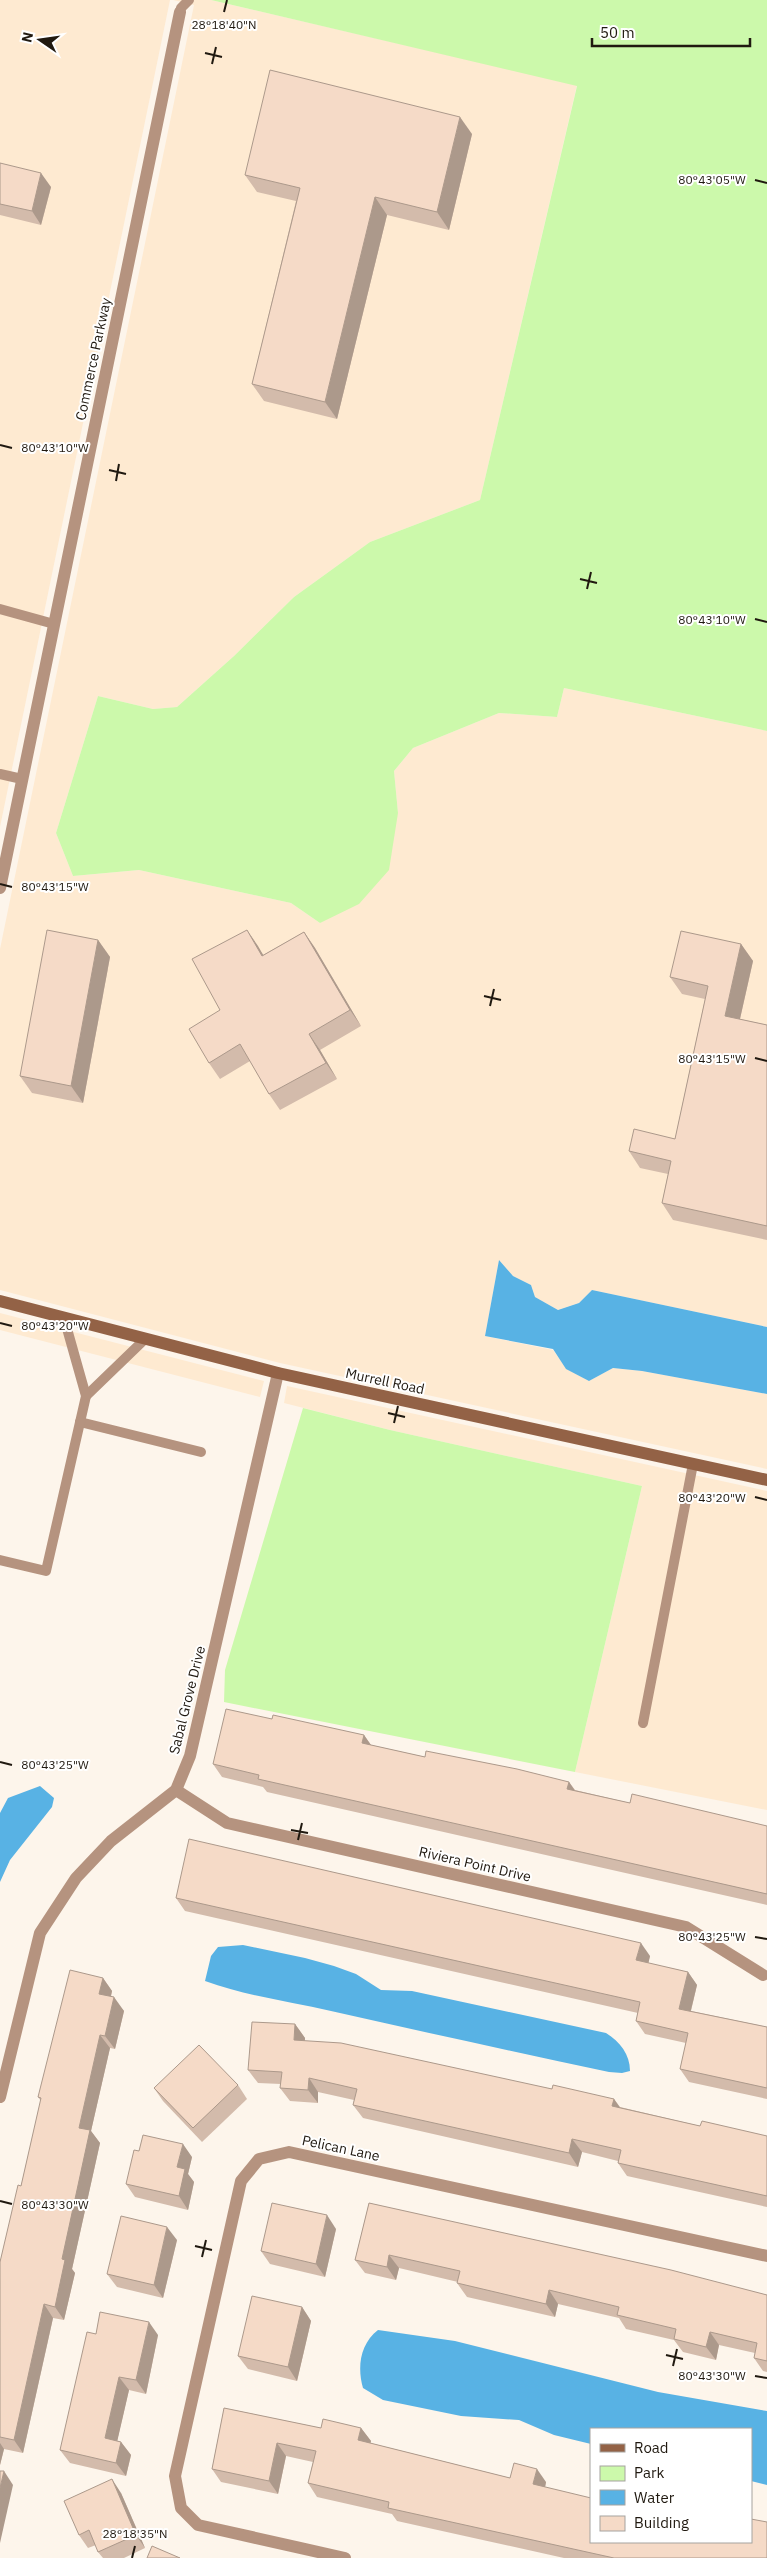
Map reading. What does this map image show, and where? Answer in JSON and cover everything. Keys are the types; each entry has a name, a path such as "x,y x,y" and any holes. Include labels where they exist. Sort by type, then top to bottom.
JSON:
{"street":[{"name":"Commerce Parkway","path":"0,888 180,12"},
{"name":"Murrell Road","path":"0,1301 144,1340 278,1373 767,1480"},
{"name":"Sabal Grove Drive","path":"1,2090 40,1933 76,1878 111,1841 176,1790 190,1756 278,1373"},
{"name":"Riviera Point Drive","path":"176,1790 227,1822 686,1927 763,1975"},
{"name":"Pelican Lane","path":"345,2558 198,2525 181,2508 175,2476 241,2181 259,2159 289,2152 767,2256"}],"lane":[{"path":"180,12 180,8 189,0"},
{"path":"0,609 54,624"},
{"path":"0,774 22,779"},
{"path":"0,1560 46,1571 86,1396 64,1318"},
{"path":"86,1396 144,1340"},
{"path":"80,1422 201,1452"},
{"path":"643,1723 693,1464"}],"shaded area":[{"path":"0,0 170,0 0,827"},
{"path":"173,0 211,0 577,85 480,500 370,542 294,597 234,656 177,707 153,709 98,696 56,833 73,876 139,870 291,903 320,923 398,813 394,771 413,748 499,713 557,717 564,688 767,731 767,1327 592,1290 579,1303 558,1310 535,1297 531,1285 513,1276 499,1260 485,1336 553,1350 567,1369 589,1381 613,1368 642,1371 767,1394 767,1469 280,1363 0,1290 0,949 194,5"},
{"path":"0,1313 264,1381 260,1397 0,1330"},
{"path":"287,1386 767,1491 767,1810 575,1772 642,1486 390,1430 284,1403"}],"green space":[{"path":"211,0 767,0 767,731 564,688 557,717 499,713 413,748 394,771 398,813 389,870 359,904 320,923 291,903 139,870 73,876 56,833 98,696 153,709 177,707 234,656 294,597 370,542 480,500 577,86"},
{"path":"303,1408 390,1430 642,1486 575,1772 224,1702 225,1670"}],"water":[{"path":"499,1260 513,1276 531,1285 535,1297 558,1310 579,1303 592,1290 767,1327 767,1394 642,1371 613,1368 589,1381 566,1369 553,1349 485,1336"},
{"path":"40,1786 54,1798 52,1807 10,1860 0,1882 0,1813 8,1798"},
{"path":"243,1945 334,1966 356,1974 381,1990 412,1991 606,2033 616,2040 623,2049 630,2065 630,2071 622,2073 609,2072 252,1994 205,1981 211,1956 218,1947"},
{"path":"378,2330 455,2341 658,2392 767,2411 767,2485 752,2481 752,2428 590,2428 590,2444 554,2435 519,2420 461,2416 383,2400 363,2388 361,2380 360,2364 362,2356 367,2342"}],"building":[{"path":"270,70 460,117 437,212 375,197 325,402 252,384 300,188 245,175"},
{"path":"0,163 41,173 32,211 0,204"},
{"path":"47,930 98,940 71,1086 20,1076"},
{"path":"247,930 262,956 304,932 350,1010 309,1034 326,1063 269,1094 240,1044 209,1063 189,1029 220,1010 192,959"},
{"path":"681,931 741,944 725,1016 767,1025 767,1226 662,1203 671,1161 629,1151 634,1129 675,1139 708,986 670,977"},
{"path":"226,1709 272,1719 273,1715 364,1735 362,1743 425,1757 426,1751 517,1769 569,1782 567,1789 630,1803 632,1794 767,1826 767,1894 258,1779 259,1775 213,1764"},
{"path":"189,1839 641,1943 636,1960 688,1972 679,2009 767,2027 767,2088 680,2069 688,2033 636,2021 640,2002 176,1898"},
{"path":"70,1970 103,1978 99,1994 114,1997 105,2036 100,2035 79,2128 90,2130 62,2259 65,2260 55,2307 44,2304 14,2440 0,2437 0,2262 18,2185 21,2186 41,2098 38,2097"},
{"path":"252,2022 295,2024 294,2040 341,2043 552,2089 553,2085 614,2099 612,2106 700,2126 702,2121 767,2136 767,2196 618,2163 621,2150 572,2139 569,2153 353,2105 357,2089 309,2078 308,2090 280,2088 282,2072 248,2070"},
{"path":"199,2045 238,2085 193,2128 154,2088"},
{"path":"143,2135 183,2144 177,2167 185,2169 179,2196 126,2184 134,2150 139,2151"},
{"path":"272,2203 327,2215 316,2264 261,2251"},
{"path":"369,2203 671,2270 767,2295 767,2361 754,2358 757,2343 710,2332 706,2347 674,2339 676,2329 617,2315 619,2307 549,2290 546,2304 457,2283 460,2271 389,2255 387,2267 355,2260"},
{"path":"121,2216 167,2227 154,2285 107,2274"},
{"path":"252,2296 302,2307 288,2367 238,2356"},
{"path":"100,2312 149,2322 136,2380 119,2377 105,2438 121,2442 116,2463 60,2450 87,2332 96,2334"},
{"path":"224,2408 321,2428 323,2419 361,2428 358,2440 510,2478 514,2463 537,2469 533,2484 590,2498 590,2543 752,2543 752,2519 767,2522 767,2558 614,2558 388,2508 389,2502 308,2483 316,2451 277,2443 269,2481 212,2469"},
{"path":"0,2471 4,2471 0,2488"},
{"path":"112,2479 136,2535 98,2552 89,2530 79,2535 64,2501"},
{"path":"152,2546 180,2558 147,2558"}]}
